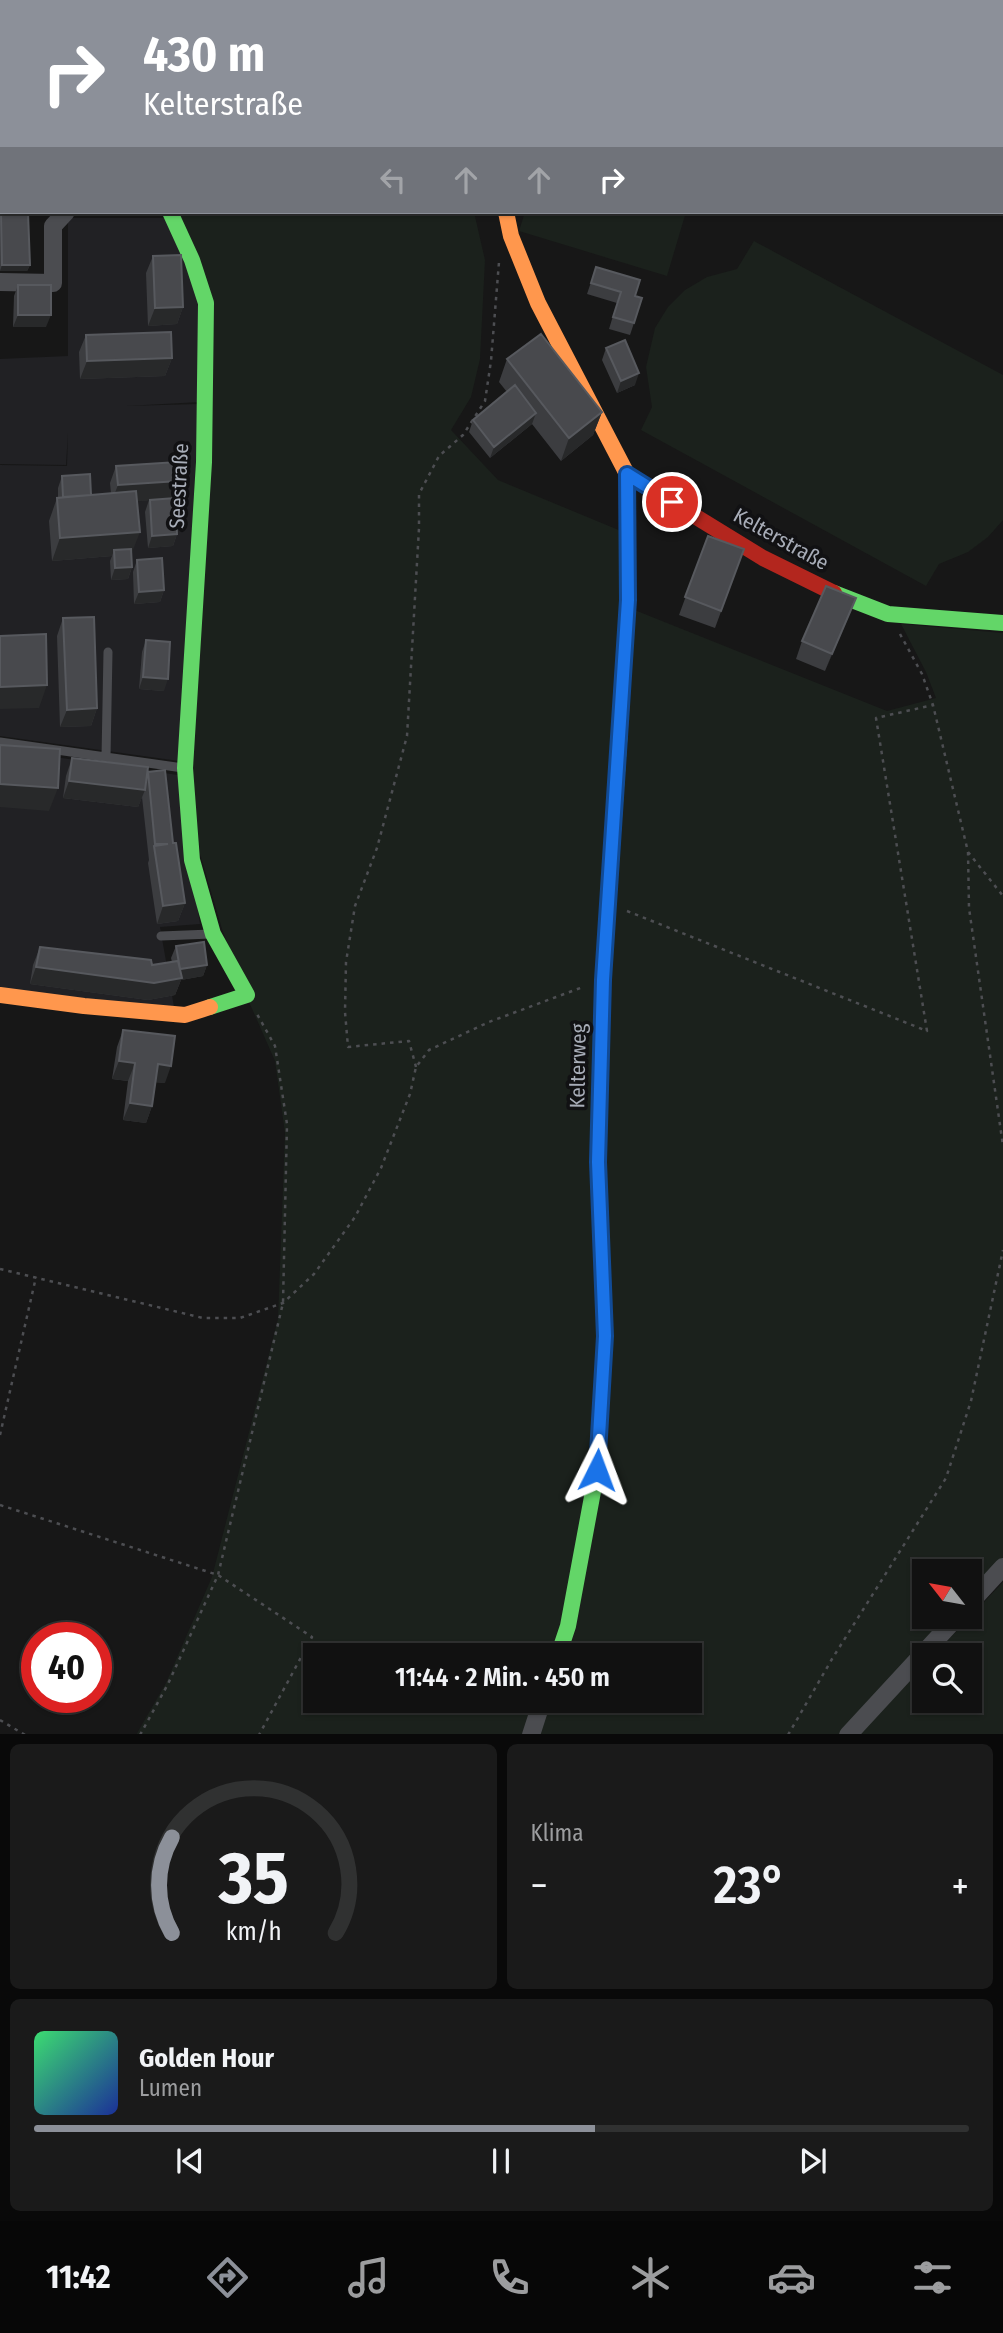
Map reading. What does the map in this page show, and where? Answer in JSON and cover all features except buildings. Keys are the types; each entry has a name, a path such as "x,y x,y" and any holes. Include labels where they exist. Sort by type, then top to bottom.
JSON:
{"street":[{"path":"0,282 53,283 53,226 64,214"},
{"name":"Seestraße","path":"171,214 206,303 204,462 185,768 192,860 212,934 247,995"},
{"path":"506,214 511,236 538,303 627,474"},
{"name":"Kelterstraße","path":"627,474 763,558 835,594 888,614 1003,623"},
{"name":"Kelterweg","path":"562,1643 568,1626 597,1470 605,1336 598,1162 603,980 628,600 627,474"},
{"path":"0,995 185,1015 247,995"},
{"path":"982,1590 1003,1567"},
{"path":"849,1734 946,1629"},
{"path":"531,1734 538,1713"}],"lane":[{"path":"106,757 108,652"},
{"path":"0,742 185,768"},
{"path":"161,936 212,934"}],"path":[{"path":"416,1067 409,1041 348,1047 345,1012 346,962 355,906 377,848 407,736 419,494 439,456 463,435 485,401 499,262 511,236"},
{"path":"888,614 922,674 933,705 968,852 969,908 1003,1146"},
{"path":"608,904 927,1031 876,718 933,705"},
{"path":"968,852 1003,896"},
{"path":"0,1269 203,1318 240,1318 283,1303 314,1274 355,1217 381,1168 410,1094 416,1067 429,1050 489,1022 603,980"},
{"path":"140,1734 168,1684 218,1575 283,1303 287,1124 275,1046 247,995"},
{"path":"789,1734 832,1659 946,1478 971,1401 1003,1250"},
{"path":"0,1435 36,1277"},
{"path":"0,1504 218,1575 312,1637 259,1734"},
{"path":"0,1720 25,1734"}],"shaded area":[{"path":"179,214 474,214 485,260 480,359 471,397 451,430 498,480 621,531 622,605 887,711 936,698 901,624 1003,633 1003,1564 982,1586 982,1559 912,1559 912,1629 941,1629 927,1643 912,1643 912,1659 840,1734 137,1734 166,1683 212,1577 278,1319 285,1133 275,1061 222,929 200,854 192,764 212,303"},
{"path":"524,214 685,214 667,276 519,231"},
{"path":"68,218 168,218 201,302 200,402 126,406 199,404 179,761 0,736 0,465 67,466 68,432 66,465 0,464 0,359 68,356"},
{"path":"754,241 1003,375 1003,520 988,537 968,552 939,564 926,586 641,430 652,407 646,367 655,328 668,307 685,290 707,277 737,269"},
{"path":"0,749 178,775 200,924 160,927 174,1007 0,991"},
{"path":"1003,1582 1003,1734 860,1734 912,1679 912,1713 982,1713 982,1643 945,1643 959,1629 982,1629 982,1604"}],"traffic: fast":[{"path":"171,214 192,260 206,303 204,462 185,768 192,860 213,934 247,995 210,1007"},
{"path":"834,593 888,614 1003,623"},
{"path":"562,1643 568,1626 597,1470 605,1336 598,1162 603,980 620,728"}],"traffic: slow":[{"path":"506,214 511,236 538,303 627,474 693,515"},
{"path":"0,995 185,1015 210,1007"}],"traffic: jam":[{"path":"620,728 628,600 627,474"},
{"path":"693,515 763,558 834,593"}],"route":[{"path":"597,1470 605,1336 598,1162 603,980 628,600 627,474 672,502"}]}
